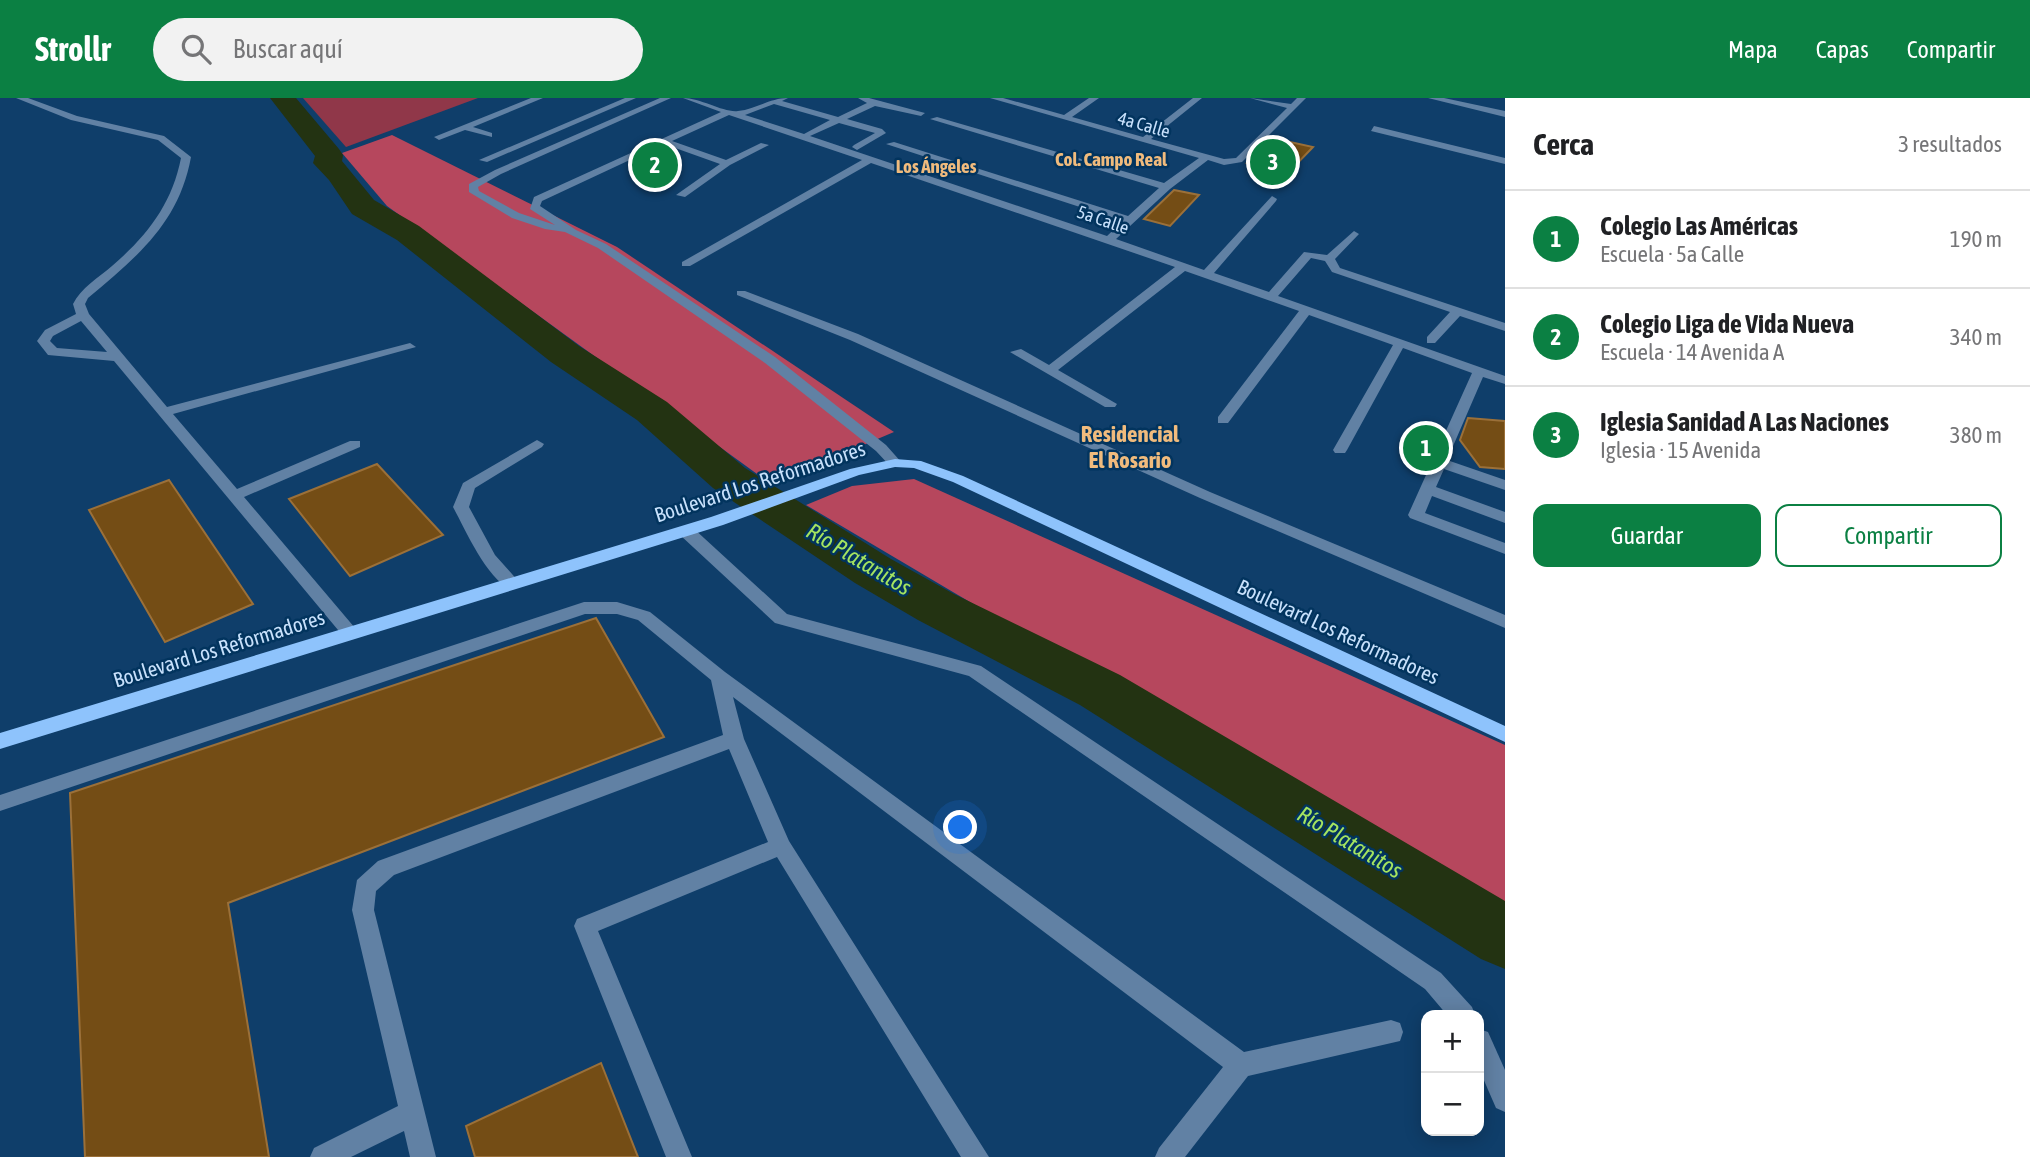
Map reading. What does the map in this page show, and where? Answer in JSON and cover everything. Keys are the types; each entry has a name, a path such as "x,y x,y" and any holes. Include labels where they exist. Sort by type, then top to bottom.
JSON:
{"main road":[{"name":"Boulevard Los Reformadores","path":"0,741 686,531 855,472 895,463 916,464 958,479 1505,734"}],"street":[{"path":"20,98 74,118 161,138 186,157 184,174 174,202 129,260 83,296 79,304 83,315 349,632"},
{"path":"439,137 539,98"},
{"path":"484,160 632,98"},
{"path":"572,232 535,224 501,210 474,192 473,186 498,172 667,98"},
{"name":"5a Calle","path":"687,98 1110,240 1505,380"},
{"path":"862,98 921,113"},
{"name":"4a Calle","path":"994,98 1205,159 1224,162 1239,160 1302,98"},
{"path":"1065,118 1095,98"},
{"path":"1143,141 1198,98"},
{"path":"1254,98 1293,107"},
{"path":"1432,98 1505,114"},
{"path":"857,147 881,134 879,131 780,100 732,113 534,203 534,207 572,232 601,246 771,360 881,448 895,463"},
{"path":"808,134 874,103"},
{"path":"934,119 1166,187"},
{"path":"464,127 489,135"},
{"path":"1374,129 1505,161"},
{"path":"666,142 727,163"},
{"path":"891,144 1129,220"},
{"path":"681,195 727,163 764,145"},
{"path":"1110,240 1166,187 1205,159"},
{"path":"686,264 868,160"},
{"path":"1206,275 1272,199"},
{"path":"1329,259 1354,234"},
{"path":"1271,297 1308,254 1329,259"},
{"path":"1329,259 1330,264 1345,274 1505,327"},
{"path":"1049,371 1184,267"},
{"path":"741,293 855,337 1205,495 1505,622"},
{"path":"1223,420 1306,310"},
{"path":"1431,340 1458,311"},
{"path":"83,315 49,333 43,341 53,352 60,354 118,357"},
{"path":"1339,450 1400,343"},
{"path":"163,412 411,347"},
{"path":"1016,352 1110,404"},
{"path":"1479,371 1416,515 1505,549"},
{"path":"236,495 355,444"},
{"path":"512,583 489,558 461,507 468,486 537,444"},
{"path":"1439,462 1505,485"},
{"path":"1428,489 1505,518"},
{"path":"686,531 781,619 975,671 1433,981 1459,1010"},
{"path":"0,803 584,608 617,608 644,615 719,677 1241,1065"},
{"path":"719,677 734,739 780,846 976,1157"},
{"path":"423,1157 363,910 365,887 386,869 734,739"},
{"path":"680,1157 585,926 780,846"},
{"path":"1168,1157 1241,1065 1391,1032"},
{"path":"1484,1052 1505,1099"},
{"path":"323,1157 414,1112"}],"shaded area":[{"path":"303,98 478,98 346,147"},
{"path":"392,135 617,247 894,432 771,484 387,206 342,153"},
{"path":"914,479 1505,745 1505,919 806,505 852,486"}],"building":[{"path":"1272,138 1313,147 1288,173 1247,163"},
{"path":"1174,190 1199,195 1170,226 1144,219"},
{"path":"1468,418 1505,421 1505,469 1480,467 1460,440"},
{"path":"377,464 443,535 350,576 289,499"},
{"path":"169,480 253,604 165,642 89,510"},
{"path":"596,618 664,737 228,903 269,1157 85,1157 70,793"},
{"path":"601,1063 638,1157 475,1157 466,1126"}],"waterway":[{"name":"Río Platanitos","path":"283,98 329,155 327,163 340,174 363,207 408,233 565,354 652,411 729,478 873,571 936,607 1100,690 1505,937"}],"place":[{"name":"Iglesia Sanidad A Las Naciones","path":"1273,162"},
{"name":"Colegio Liga de Vida Nueva","path":"655,165"},
{"name":"Colegio Las Américas","path":"1426,448"}],"district":[{"name":"Col. Campo Real","path":"1111,159"},
{"name":"Los Ángeles","path":"936,166"},
{"name":"Residencial El Rosario","path":"1130,447"}]}
